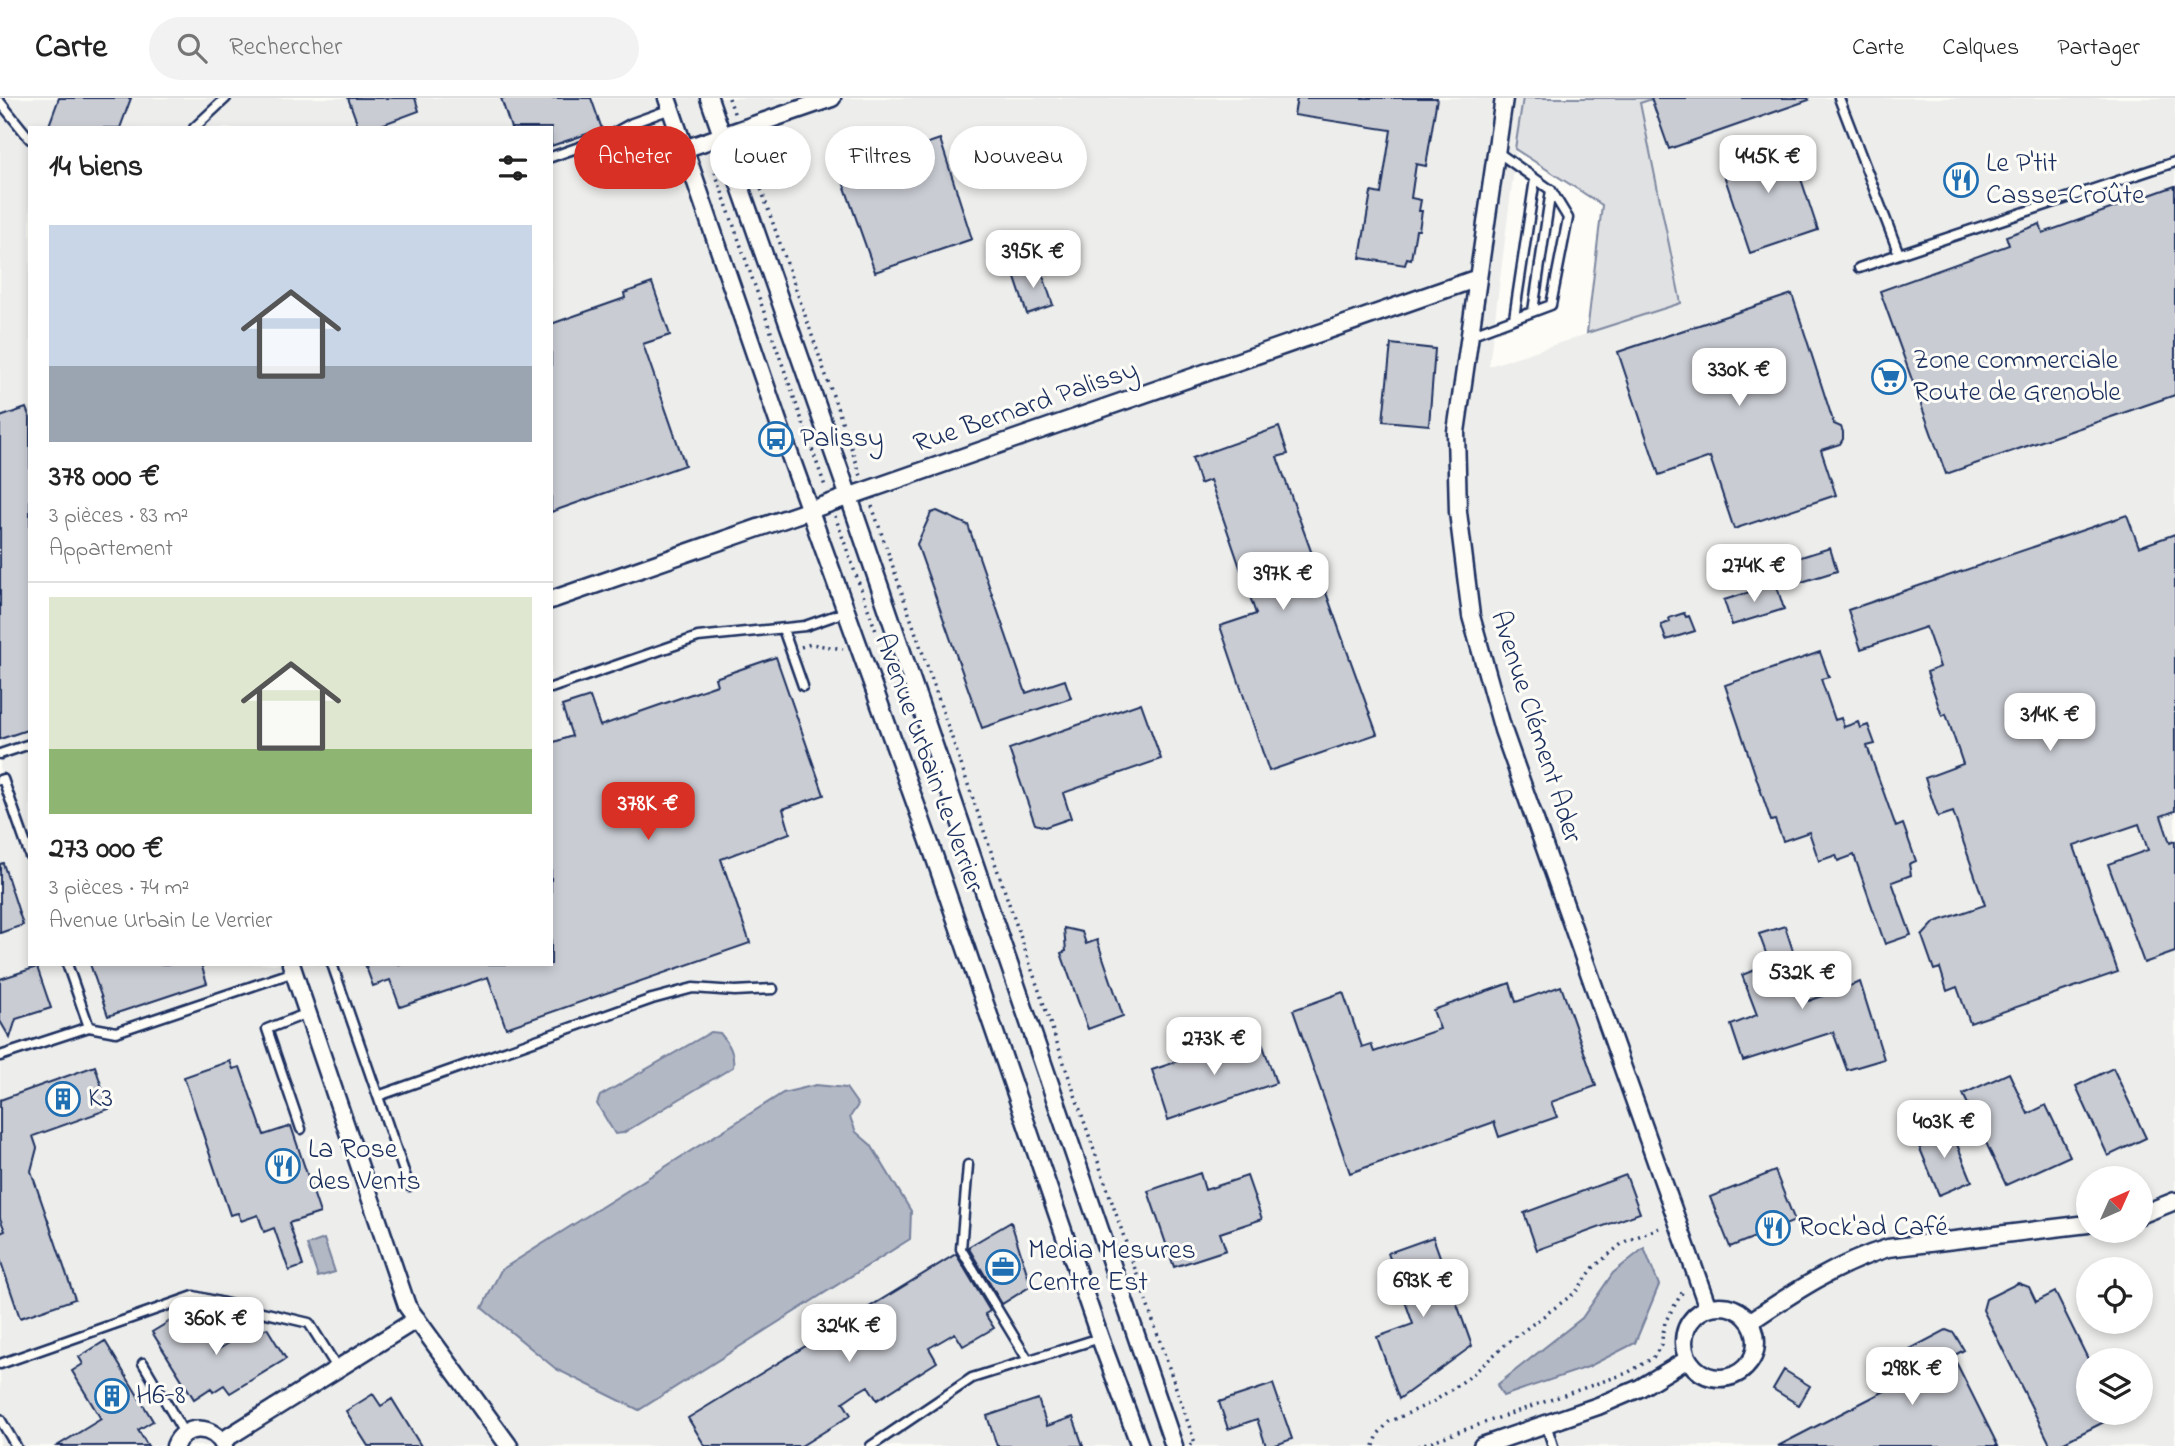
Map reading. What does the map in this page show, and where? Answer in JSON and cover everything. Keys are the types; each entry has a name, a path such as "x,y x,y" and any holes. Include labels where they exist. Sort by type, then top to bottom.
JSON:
{"street":[{"name":"Avenue Urbain Le Verrier","path":"709,98 719,126"},
{"path":"752,126 832,98"},
{"name":"Avenue Clément Ader","path":"1504,98 1456,432 1458,512 1471,616 1503,730 1708,1308"},
{"name":"Avenue Urbain Le Verrier","path":"669,103 676,126"},
{"name":"Avenue Urbain Le Verrier","path":"696,183 1140,1446"},
{"name":"Avenue Urbain Le Verrier","path":"741,189 1174,1446"},
{"name":"Rue Bernard Palissy","path":"553,599 1478,278"},
{"path":"293,968 407,1306 509,1446"},
{"path":"2153,1210 2175,1201"},
{"path":"1751,1321 1837,1268 1858,1257 1888,1248 2076,1225"},
{"path":"1720,1306 1731,1307 1751,1321 1757,1344 1748,1366 1739,1374 1716,1379 1695,1369 1688,1359 1684,1344 1686,1329 1695,1316 1708,1308 1720,1306"},
{"path":"179,1440 192,1430 209,1430 223,1444 417,1319"},
{"path":"1482,1446 1598,1406 1640,1388 1688,1359"}],"lane":[{"path":"196,126 226,98"},
{"path":"1839,98 1899,254"},
{"path":"0,102 28,137"},
{"path":"553,156 605,138 669,103"},
{"path":"1470,335 1551,305 1568,218 1551,190 1496,151"},
{"path":"1859,268 2175,162"},
{"path":"1514,318 1535,179"},
{"path":"1534,311 1551,190"},
{"path":"553,687 698,637 805,626 845,612"},
{"path":"783,629 803,685"},
{"path":"0,754 28,745"},
{"path":"0,780 3,779 28,850"},
{"path":"68,966 89,1027"},
{"path":"333,966 409,1186"},
{"path":"0,1056 89,1027 116,1032 293,968"},
{"path":"378,1096 652,999 693,988 735,991 773,989"},
{"path":"301,1129 267,1028 308,1013"},
{"path":"968,1165 961,1249 1028,1360"},
{"path":"0,1364 194,1296 309,1324 338,1370"},
{"path":"871,1446 972,1378 1100,1338"},
{"path":"143,1363 179,1440"},
{"path":"0,1419 16,1446"},
{"path":"1546,1424 1553,1446"}],"path":[{"path":"729,98 739,126"},
{"path":"761,189 1195,1443 1185,1446"},
{"path":"791,650 811,644 843,649"},
{"path":"1374,1446 1378,1434 1389,1422 1433,1402 1471,1376 1507,1343 1576,1292 1594,1267 1624,1242 1659,1228"},
{"path":"1418,1446 1628,1373 1653,1358 1661,1345 1665,1322 1684,1292 1679,1279"}],"shaded area":[{"path":"0,98 1523,98 1489,366 1681,303 1640,103 1655,98 2175,98 2175,1446 0,1446"},
{"path":"1523,98 1655,98 1640,103 1681,303 1587,333 1602,205 1515,149"},
{"path":"711,1032 720,1033 729,1045 733,1067 623,1133 615,1134 597,1104 600,1096"},
{"path":"816,1085 846,1088 858,1105 850,1117 856,1132 871,1145 911,1211 910,1239 639,1410 556,1369 482,1308 501,1270 783,1093"},
{"path":"324,1239 335,1272 318,1277 307,1245"},
{"path":"1644,1248 1659,1285 1635,1343 1588,1367 1503,1396 1497,1385 1582,1318 1613,1273"}],"building":[{"path":"59,98 131,98 121,126 49,126"},
{"path":"348,98 415,98 419,111 378,126 358,126"},
{"path":"501,98 591,98 601,126 574,126 574,138 553,145 553,126 510,126"},
{"path":"1297,98 1437,98 1426,166 1416,164 1411,198 1421,200 1419,211 1422,211 1411,259 1407,258 1405,265 1360,258 1371,192 1381,194 1391,130 1294,115"},
{"path":"1651,98 1808,98 1809,100 1669,149"},
{"path":"1787,137 1818,230 1750,253 1719,160"},
{"path":"940,139 949,167 949,189 956,189 972,239 875,272 846,189 935,189 935,141"},
{"path":"2175,186 2175,395 1946,474 1880,291 2009,245 2006,236 2040,224 2043,233"},
{"path":"1040,267 1053,305 1027,314 1014,275"},
{"path":"652,283 670,335 643,344 685,465 553,511 553,323 625,298 624,293"},
{"path":"1792,294 1834,424 1841,427 1843,432 1840,444 1821,450 1836,495 1734,529 1710,457 1659,475 1618,352"},
{"path":"1391,344 1435,349 1429,425 1383,421"},
{"path":"26,408 28,413 28,730 0,739 0,417"},
{"path":"1279,427 1288,454 1277,457 1377,734 1269,771 1220,626 1256,614 1210,480 1200,484 1192,458"},
{"path":"937,511 968,525 1026,693 1065,680 1071,698 982,728 917,544 931,513"},
{"path":"2127,515 2139,547 2175,534 2175,811 2161,816 2170,843 2175,841 2175,952 2144,963 2108,864 2148,850 2139,824 2074,846 2118,972 1970,1023 1957,987 1947,991 1940,968 1934,970 1922,936 1935,922 1985,905 1953,812 1938,817 1925,778 1963,764 1946,714 1942,716 1927,672 1940,667 1926,627 1861,649 1848,610"},
{"path":"1830,548 1837,571 1792,585 1785,562"},
{"path":"1776,584 1784,609 1732,625 1724,600"},
{"path":"1684,613 1686,617 1689,616 1695,631 1666,640 1661,625 1670,622 1669,618"},
{"path":"1820,652 1829,677 1821,679 1835,720 1841,718 1844,727 1858,722 1860,728 1868,725 1875,744 1867,746 1896,827 1903,824 1916,861 1909,864 1911,875 1892,882 1911,935 1885,944 1854,855 1838,861 1836,855 1819,861 1809,832 1783,841 1775,820 1771,821 1725,685"},
{"path":"776,657 824,795 783,809 790,833 721,859 750,943 506,1028 488,977 400,1007 390,980 373,986 366,966 553,966 553,742 572,736 562,706 590,697 600,726 717,685 715,678"},
{"path":"1141,703 1161,759 1063,793 1071,818 1045,827 1035,824 1009,749"},
{"path":"3,863 23,925 0,933 0,864"},
{"path":"1785,926 1809,1001 1860,982 1884,1059 1847,1070 1833,1032 1743,1061 1731,1025 1757,1015 1742,975 1770,964 1759,934"},
{"path":"1064,928 1082,932 1086,944 1097,940 1123,1016 1088,1029 1061,953 1066,951"},
{"path":"91,966 202,966 207,983 108,1016"},
{"path":"37,967 51,1008 16,1019 10,1038 0,1021 0,979"},
{"path":"1510,983 1516,1002 1561,986 1596,1086 1551,1102 1557,1117 1499,1137 1494,1122 1350,1173 1293,1010 1343,992 1362,1047 1371,1044 1374,1052 1440,1029 1433,1010"},
{"path":"1259,1034 1276,1083 1168,1120 1152,1070"},
{"path":"230,1061 233,1069 240,1067 264,1135 291,1126 320,1213 289,1223 303,1266 289,1271 274,1228 264,1232 258,1215 241,1221 238,1213 230,1215 184,1077"},
{"path":"95,1066 109,1109 33,1136 37,1148 31,1171 75,1299 20,1318 0,1259 0,1233 5,1231 0,1218 0,1100"},
{"path":"2113,1068 2146,1138 2108,1156 2076,1086"},
{"path":"2009,1073 2028,1114 2046,1105 2070,1156 2006,1185 1963,1094"},
{"path":"1949,1125 1972,1181 1939,1195 1916,1139"},
{"path":"1775,1171 1795,1221 1730,1247 1710,1197"},
{"path":"1200,1173 1205,1190 1247,1176 1262,1219 1220,1233 1226,1250 1174,1267 1148,1191"},
{"path":"1626,1175 1640,1213 1537,1250 1524,1213"},
{"path":"1011,1222 1031,1286 1002,1304 968,1247"},
{"path":"1433,1237 1472,1346 1399,1399 1377,1337 1413,1324 1388,1253"},
{"path":"956,1254 990,1311 985,1314 994,1328 963,1346 955,1333 929,1348 937,1362 877,1400 868,1386 856,1393 843,1402 851,1415 801,1446 705,1446 688,1418"},
{"path":"2018,1283 2029,1287 2036,1302 2055,1292 2083,1348 2076,1348 2076,1425 2098,1425 2051,1446 1983,1310 1986,1299"},
{"path":"192,1316 214,1352 251,1329 255,1335 267,1328 286,1359 230,1393 224,1385 213,1392 211,1388 194,1399 152,1332 177,1317 180,1323"},
{"path":"1946,1330 1954,1333 1964,1350 1953,1356 1998,1446 1778,1446 1902,1382 1891,1359"},
{"name":"H6-8","path":"105,1341 153,1421 138,1430 148,1446 57,1446 101,1419 72,1371 83,1364 79,1357"},
{"path":"1784,1370 1810,1386 1799,1405 1773,1389"},
{"path":"1273,1384 1292,1439 1266,1446 1257,1419 1228,1429 1219,1402"},
{"path":"373,1394 381,1406 392,1399 421,1446 368,1446 346,1411"},
{"path":"1038,1399 1047,1426 1073,1417 1083,1446 997,1446 987,1416"}],"place":[{"name":"Le P'tit Casse-Croûte","path":"1961,180"},
{"name":"Zone commerciale Route de Grenoble","path":"1889,377"},
{"name":"Palissy","path":"776,439"},
{"name":"K3","path":"63,1099"},
{"name":"La Rose des Vents","path":"283,1166"},
{"name":"Rock'ad Café","path":"1773,1228"},
{"name":"Media Mesures Centre Est","path":"1003,1267"},
{"name":"H6-8","path":"112,1396"}]}
